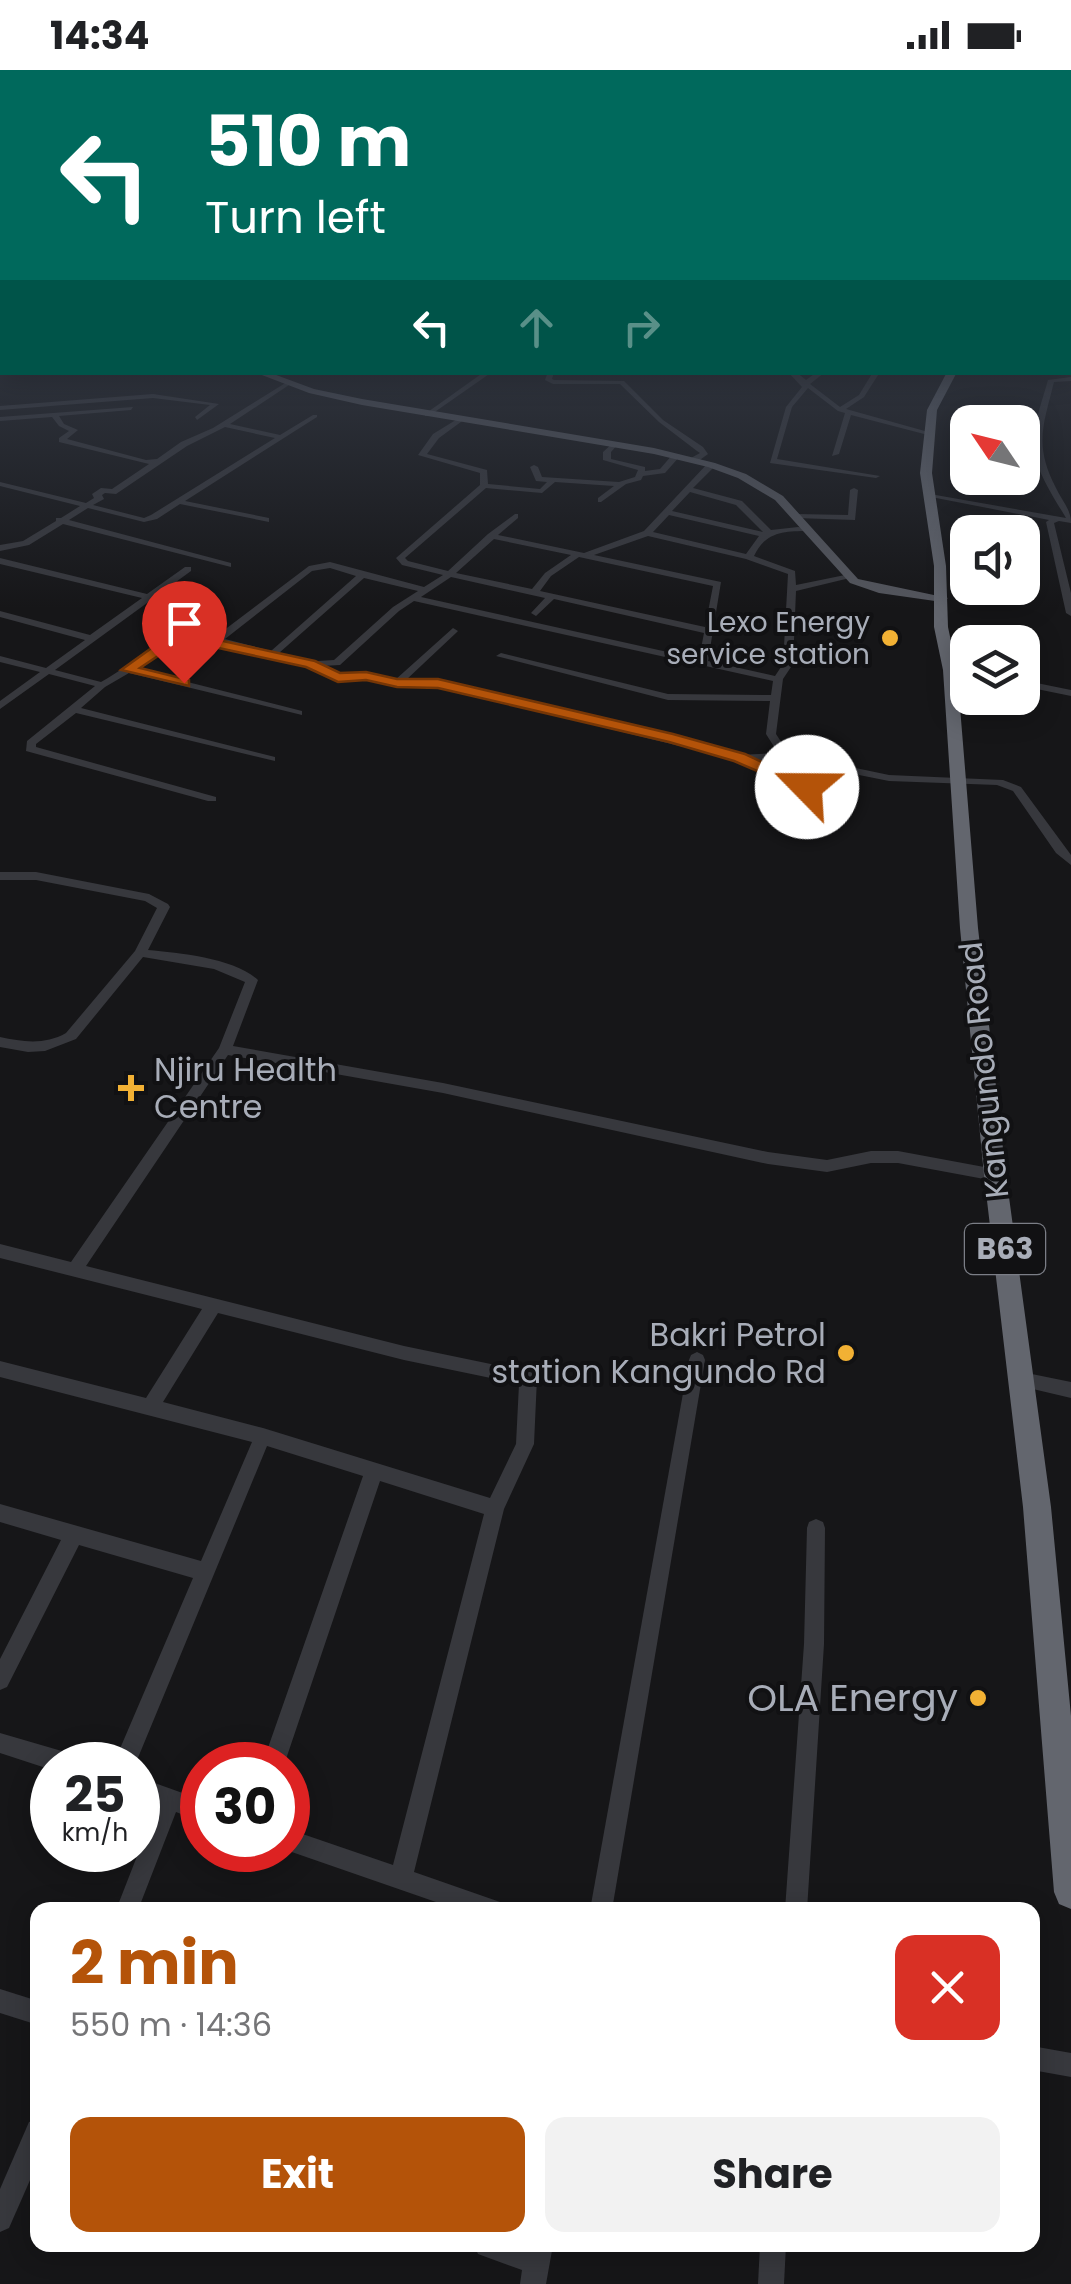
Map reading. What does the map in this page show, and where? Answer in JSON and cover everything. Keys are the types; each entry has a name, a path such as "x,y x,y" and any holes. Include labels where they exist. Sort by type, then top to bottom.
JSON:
{"highway":[{"name":"Kangundo Road","path":"937,401 928,433 930,496 942,598 941,628 950,650"},
{"name":"Kangundo Road","path":"958,715 956,779 995,1176 1022,1380 1071,1892"}],"main road":[{"path":"365,401 427,415 614,444 711,465 761,486 796,516 850,577 879,589 942,598"}],"street":[{"path":"0,408 91,401"},
{"path":"195,401 216,404 196,418"},
{"path":"2,546 77,505 101,497 95,496 104,490 112,492 184,444 223,426 261,401"},
{"path":"427,415 447,401"},
{"path":"641,401 700,449 704,454 694,460"},
{"path":"793,401 773,461 876,476"},
{"path":"828,401 844,412 928,433"},
{"path":"835,454 844,412 856,401"},
{"path":"1046,401 1037,437 1048,480 1071,520"},
{"path":"59,404 57,416 61,425 74,430 62,440 146,462 160,462"},
{"path":"0,419 132,408"},
{"path":"0,484 144,520 180,502 316,416"},
{"path":"462,419 436,436 422,455 484,472 484,486"},
{"path":"223,426 281,437"},
{"path":"614,444 607,452 607,460 642,470 642,474"},
{"path":"601,500 642,474 662,471 676,456"},
{"path":"534,592 556,566 647,533 711,465"},
{"path":"534,467 538,479 622,484"},
{"path":"552,480 542,491 484,486 400,558 405,563 450,574 709,631"},
{"path":"687,488 739,503 766,533"},
{"path":"796,516 852,518 854,490"},
{"path":"1057,492 1071,492"},
{"path":"930,496 1071,520"},
{"path":"180,502 266,520"},
{"path":"2,546 20,546 77,505"},
{"path":"667,512 766,533 808,529"},
{"path":"310,664 344,659 412,598 450,574 515,516"},
{"path":"1058,519 1050,522 1051,546 1062,566 1071,613"},
{"path":"59,520 228,565"},
{"path":"647,533 790,571 788,664 778,679 771,734 785,756"},
{"path":"749,558 766,533"},
{"path":"491,536 718,584 703,664"},
{"path":"0,561 150,598"},
{"path":"214,642 309,569 330,566 423,589"},
{"path":"2,702 188,569"},
{"path":"273,654 362,574"},
{"path":"790,589 850,577"},
{"path":"536,613 552,596"},
{"path":"412,598 778,679"},
{"path":"0,614 93,638"},
{"path":"0,628 14,618"},
{"path":"397,683 453,631"},
{"path":"212,798 30,749 31,743 102,685 174,641 191,638 310,664 338,678 366,676 397,683 438,684 739,758 818,788 830,784 841,767"},
{"path":"501,656 668,697 774,698"},
{"path":"0,659 102,685"},
{"path":"128,670 298,713"},
{"path":"1040,686 1071,692"},
{"path":"74,709 271,760"},
{"path":"739,758 785,756 888,778 999,782 1017,790 1071,861"},
{"path":"0,876 36,876 158,902 164,907 140,953 71,1036 58,1045 17,1046 0,1042"},
{"path":"74,1270 225,1049 252,980 180,958 140,953"},
{"path":"225,1049 443,1088 768,1158 827,1166 871,1156 898,1157 995,1176"},
{"path":"0,1251 404,1354 528,1378 525,1444 494,1508 401,1878"},
{"path":"151,1406 214,1304"},
{"path":"602,1902 698,1360"},
{"path":"0,1369 263,1436 494,1508"},
{"path":"1022,1380 1071,1390"},
{"path":"134,1742 263,1436"},
{"path":"281,1742 375,1469"},
{"path":"0,1513 205,1572"},
{"path":"797,1902 814,1644 816,1528"},
{"path":"0,1680 74,1535"},
{"path":"0,1743 30,1752"},
{"path":"160,1796 180,1803"},
{"path":"130,1902 170,1799"},
{"path":"310,1847 469,1902"},
{"path":"0,2001 30,2010"},
{"path":"1040,2059 1071,2065"},
{"path":"0,2219 30,2150"},
{"path":"505,2252 536,2264"},
{"path":"771,2284 773,2252"}],"place":[{"name":"Lexo Energy service station","path":"890,638"},
{"name":"Njiru Health Centre","path":"131,1088"},
{"name":"Bakri Petrol station Kangundo Rd","path":"846,1353"},
{"name":"OLA Energy","path":"978,1698"}],"route":[{"path":"184,683 128,670 165,645 191,638 310,664 338,678 366,676 397,683 438,684 673,738 739,758 807,787"}]}
